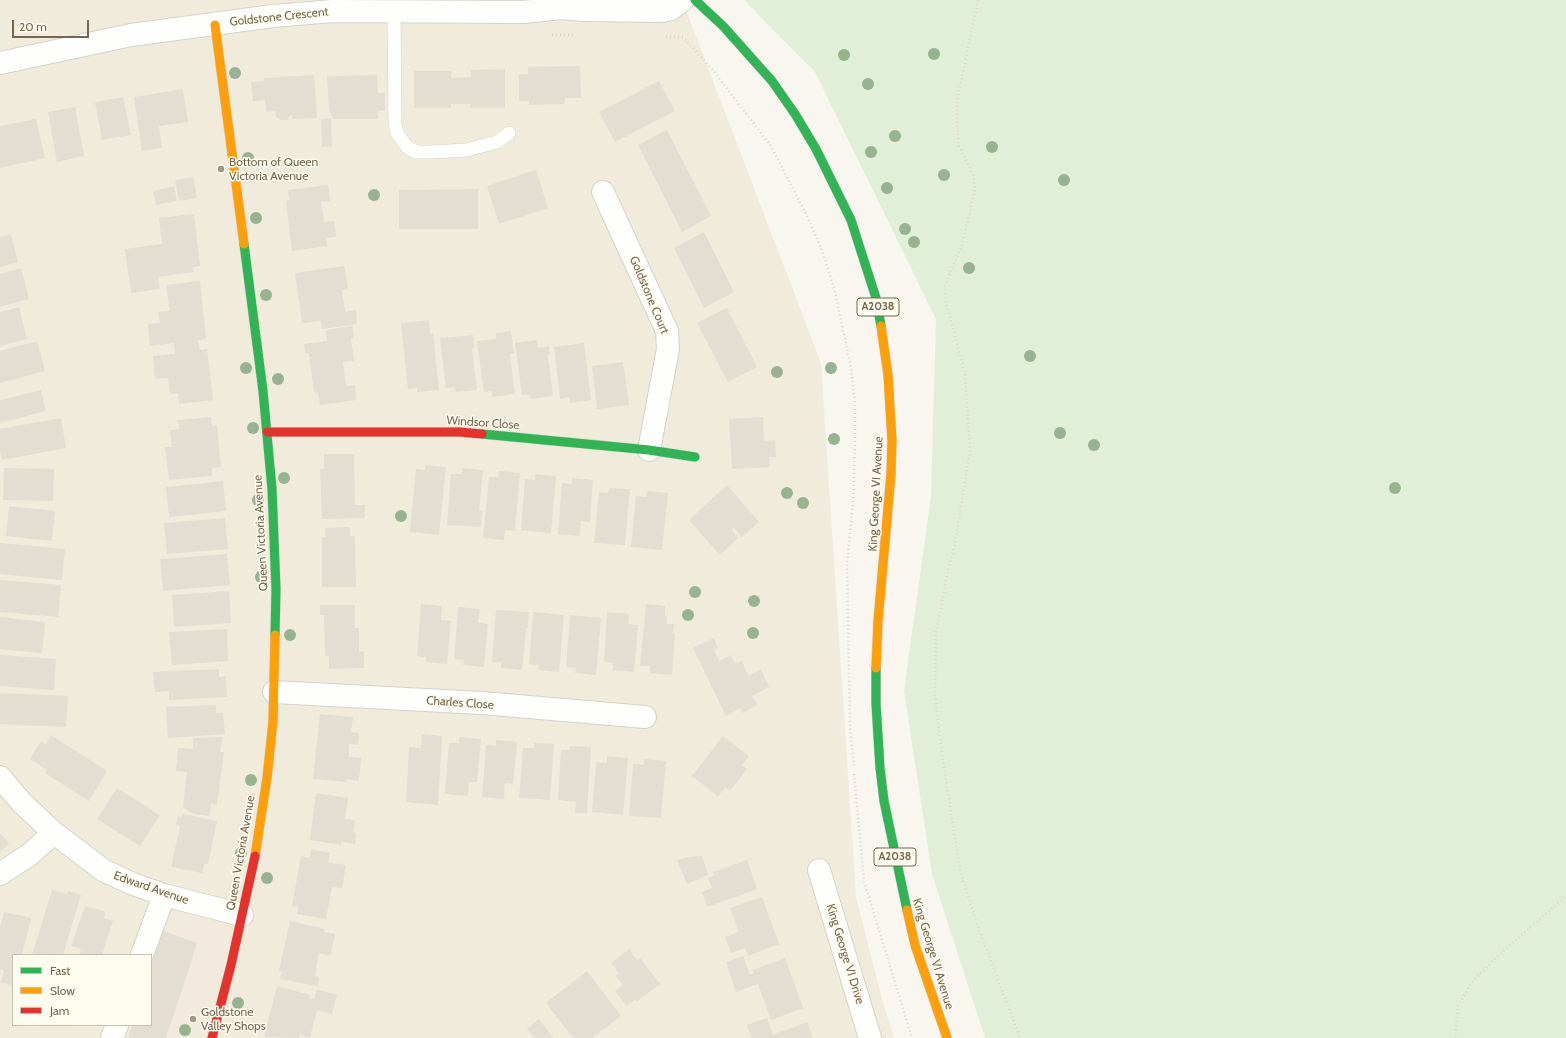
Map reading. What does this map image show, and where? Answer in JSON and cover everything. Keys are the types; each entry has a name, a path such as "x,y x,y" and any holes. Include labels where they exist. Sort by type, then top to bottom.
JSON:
{"street":[{"name":"Goldstone Crescent","path":"0,63 131,35 274,16 333,11 523,12 564,4 583,10 663,11 672,9 683,0"},
{"name":"King George VI Avenue","path":"695,0 723,26 772,81 795,114 816,149 851,220 876,298 888,375 892,440 891,474 878,621 876,669 876,704 880,768 884,801 891,837 915,945 947,1038"},
{"name":"Queen Victoria Avenue","path":"212,1038 231,965 254,862 267,778 273,721 276,589 272,488 262,383 215,25"},
{"name":"Goldstone Court","path":"603,192 667,331 668,349 649,450"},
{"name":"Windsor Close","path":"267,432 459,432 649,450 695,457"},
{"name":"Charles Close","path":"274,692 482,703 645,717"},
{"name":"Edward Avenue","path":"0,778 22,803 53,832 103,870 133,884 164,895 242,915"},
{"path":"0,874 28,855 53,832"},
{"name":"King George VI Drive","path":"819,870 870,1038"},
{"path":"142,954 164,895"},
{"path":"112,1038 117,1026"}],"lane":[{"path":"394,11 395,124 397,133 407,147 411,150 421,152 449,152 466,150 498,142 509,133"}],"path":[{"path":"978,0 957,101 959,146 974,177 975,188 962,246 950,272 946,286 945,299 965,373 970,450 955,543 936,633 935,696 943,761 960,870 978,926 1020,1038"},
{"path":"547,35 579,36"},
{"path":"659,37 682,37 710,68 771,146 808,218 824,256 835,292 851,367 855,405 853,503 847,564 850,719 864,881 912,1038"},
{"path":"1455,1038 1458,1006 1472,982 1498,955 1566,896"}],"shaded area":[{"path":"0,0 682,0 821,363 856,897 883,1003 894,1038 0,1038"},
{"path":"166,907 218,928 225,952 201,1038 121,1038 125,1026 152,1026 151,954"}],"green space":[{"path":"744,0 1566,0 1566,1038 985,1038 932,874 904,691 931,496 936,319 815,72"}],"building":[{"path":"580,66 581,98 565,98 565,104 529,105 529,101 519,101 519,74 528,74 528,67"},
{"path":"505,69 505,108 470,108 470,104 451,104 451,108 414,108 414,71 451,71 451,78 471,77 470,70"},
{"path":"314,75 317,118 292,119 292,114 287,120 281,120 276,117 275,111 266,112 265,100 253,101 251,82 264,81 264,78"},
{"path":"377,75 378,93 385,93 385,110 378,111 378,119 333,119 329,111 327,76"},
{"path":"659,81 675,111 615,142 599,112"},
{"path":"183,89 188,122 159,126 162,148 142,151 134,97"},
{"path":"123,97 131,135 102,140 95,102"},
{"path":"75,107 84,156 57,162 48,112"},
{"path":"331,118 332,146 322,147 321,119"},
{"path":"36,119 45,158 0,168 0,126"},
{"path":"667,130 711,216 682,232 638,145"},
{"path":"536,170 548,208 499,224 487,186"},
{"path":"193,177 197,198 179,201 175,180"},
{"path":"328,185 330,201 321,202 324,222 334,221 336,237 326,238 327,246 292,251 286,201 289,200 288,190"},
{"path":"174,186 177,201 156,205 153,191"},
{"path":"478,189 478,229 399,229 399,190"},
{"path":"194,214 200,266 193,267 194,272 158,277 160,289 131,293 125,249 162,244 159,218"},
{"path":"704,232 734,292 704,308 674,248"},
{"path":"11,234 18,262 0,267 0,237"},
{"path":"344,266 348,289 342,290 345,312 356,310 357,324 322,329 321,321 302,323 295,273"},
{"path":"21,268 29,299 0,307 0,274"},
{"path":"200,281 206,339 198,340 200,350 207,349 213,400 179,404 178,393 170,394 168,378 155,379 153,356 175,354 174,343 150,346 148,324 160,323 158,312 170,311 166,285"},
{"path":"19,307 27,339 0,346 0,312"},
{"path":"727,308 757,367 728,382 697,323"},
{"path":"429,320 430,334 433,333 439,390 417,392 417,388 408,389 401,323"},
{"path":"352,326 354,338 351,339 354,361 343,362 346,386 355,385 356,400 320,405 318,392 314,393 309,353 305,353 304,344 327,341 326,330"},
{"path":"511,331 514,353 510,354 515,394 493,397 492,391 484,392 477,341 496,339 496,333"},
{"path":"473,335 474,348 472,349 477,390 456,392 455,387 446,388 440,338"},
{"path":"537,340 538,348 549,346 550,355 548,355 553,396 531,399 530,394 522,395 515,343"},
{"path":"37,341 45,371 0,383 0,351"},
{"path":"584,343 591,400 570,403 569,397 560,399 554,347"},
{"path":"623,362 629,405 597,409 592,366"},
{"path":"41,390 46,411 0,423 0,400"},
{"path":"211,417 212,426 217,425 221,467 212,468 212,476 169,480 165,447 172,447 170,430 179,429 178,420"},
{"path":"763,417 764,441 775,440 776,457 769,457 770,467 732,469 729,419"},
{"path":"61,418 66,448 2,460 0,451 0,429"},
{"path":"324,454 354,454 355,505 365,505 365,518 322,519 320,469 324,469"},
{"path":"425,465 446,467 439,535 410,532 416,469 425,470"},
{"path":"4,468 54,469 53,501 3,500"},
{"path":"462,468 483,470 479,511 482,511 481,527 447,525 451,474 462,474"},
{"path":"499,471 520,473 515,531 505,530 504,540 483,538 489,477 498,477"},
{"path":"535,474 556,476 551,533 521,530 525,479 535,480"},
{"path":"572,478 593,480 590,522 581,521 580,536 558,534 562,483 572,484"},
{"path":"223,481 226,511 169,517 166,487"},
{"path":"727,485 759,522 742,537 734,528 732,530 738,538 720,555 689,520"},
{"path":"609,488 630,489 625,545 594,543 599,492 608,493"},
{"path":"647,491 668,493 662,550 631,547 636,496 646,497"},
{"path":"9,506 55,511 52,541 6,536"},
{"path":"225,518 228,549 167,554 164,523"},
{"path":"350,527 350,536 355,536 356,587 322,587 322,537 325,537 325,528"},
{"path":"0,543 65,549 62,580 0,574"},
{"path":"227,554 230,585 163,591 160,559"},
{"path":"0,580 61,585 58,617 0,612"},
{"path":"229,591 231,623 174,627 172,595"},
{"path":"421,604 442,606 441,620 451,621 447,664 426,662 426,657 417,656"},
{"path":"646,604 665,606 667,624 674,624 673,633 675,633 672,675 650,673 650,666 640,666"},
{"path":"320,605 355,605 355,628 359,628 359,652 364,651 364,668 329,669 329,656 325,656 324,615 320,615"},
{"path":"458,607 480,609 478,623 488,624 484,667 463,665 464,660 454,659"},
{"path":"496,610 529,612 522,670 501,668 501,662 492,662"},
{"path":"533,612 564,615 559,672 538,670 539,665 529,664"},
{"path":"607,612 629,614 628,624 638,625 634,672 613,670 613,663 604,662"},
{"path":"570,615 601,618 596,675 575,673 576,668 566,667"},
{"path":"0,617 45,622 42,653 0,649"},
{"path":"227,629 228,661 172,665 169,632"},
{"path":"714,638 718,648 714,650 719,661 731,655 735,664 742,661 748,676 761,669 769,687 752,696 757,705 743,713 740,708 726,716 693,648"},
{"path":"0,655 56,659 54,690 0,686"},
{"path":"219,669 219,677 226,676 227,697 169,700 169,691 155,692 153,672"},
{"path":"0,693 68,696 66,727 0,724"},
{"path":"216,705 216,713 223,713 225,734 168,738 166,707"},
{"path":"320,714 353,717 351,732 359,733 358,745 349,744 349,757 361,758 359,781 347,779 347,782 313,779"},
{"path":"422,734 442,736 438,805 406,802 409,747 421,748"},
{"path":"51,735 107,771 89,801 45,773 47,770 30,759 41,741 46,744"},
{"path":"723,736 749,756 742,765 747,769 730,791 725,787 718,796 692,776"},
{"path":"223,737 220,752 224,752 217,805 211,803 210,816 194,814 183,807 187,772 176,771 178,748 193,749 193,738"},
{"path":"459,737 481,739 477,782 469,782 468,796 445,794 449,743 459,743"},
{"path":"496,740 517,742 513,784 505,783 504,799 482,797 486,745 496,746"},
{"path":"534,743 554,744 550,800 519,798 523,748 534,748"},
{"path":"570,746 591,747 587,813 575,813 576,802 558,800 561,750 570,750"},
{"path":"607,756 628,758 623,815 592,812 596,762 607,763"},
{"path":"644,759 666,761 661,818 629,816 633,764 644,765"},
{"path":"117,788 160,815 140,846 97,819"},
{"path":"316,793 348,798 345,819 355,820 353,832 356,833 355,844 341,842 341,845 310,840"},
{"path":"183,814 217,821 208,864 204,864 202,873 171,867 180,826 176,825 178,816 182,817"},
{"path":"0,833 9,844 0,852"},
{"path":"311,849 330,853 328,862 346,865 342,888 332,887 326,919 297,914 299,907 292,906 301,856 310,858"},
{"path":"702,856 708,875 687,884 677,860"},
{"path":"747,860 757,889 707,907 702,892 712,888 708,878 714,875 713,872"},
{"path":"52,890 67,894 68,891 81,895 63,954 32,954"},
{"path":"762,897 779,944 748,956 745,948 731,953 725,937 739,932 730,908"},
{"path":"85,906 106,912 104,918 113,921 102,954 79,954 81,949 71,946"},
{"path":"4,912 31,918 22,954 12,954 12,985 1,983 4,970 0,969 0,927"},
{"path":"290,921 325,929 324,932 335,934 330,956 319,953 315,976 319,977 318,986 280,979 282,972 279,971"},
{"path":"163,931 197,943 166,1038 128,1038 132,1026 152,1026 152,964"},
{"path":"629,949 637,960 640,958 660,984 636,1002 635,1000 627,1006 615,991 623,985 616,976 619,973 611,963"},
{"path":"743,956 750,975 754,973 753,970 785,958 803,1008 771,1020 758,984 736,992 726,962"},
{"path":"587,971 621,1016 592,1038 573,1038 546,1003"},
{"path":"277,986 310,995 309,998 314,999 317,989 337,995 332,1014 317,1010 310,1037 300,1035 299,1038 264,1037"},
{"path":"767,1018 773,1035 807,1022 813,1038 752,1038 747,1025"},
{"path":"539,1019 553,1038 534,1038 527,1029"}],"traffic: fast":[{"path":"695,0 723,26 772,81 795,114 816,149 851,220 876,298 881,326"},
{"path":"244,244 263,391 272,489 276,589 275,635"},
{"path":"482,434 649,450 695,457"},
{"path":"876,668 876,704 880,768 884,801 907,910"}],"traffic: slow":[{"path":"215,25 244,244"},
{"path":"876,668 878,621 891,474 892,440 888,375 881,326"},
{"path":"255,856 267,778 273,721 275,635"},
{"path":"907,910 915,945 947,1038"}],"traffic: jam":[{"path":"267,432 459,432 482,434"},
{"path":"212,1038 231,965 255,856"}],"place":[{"name":"Bottom of Queen Victoria Avenue","path":"221,169"},
{"name":"Goldstone Valley Shops","path":"193,1019"}]}
